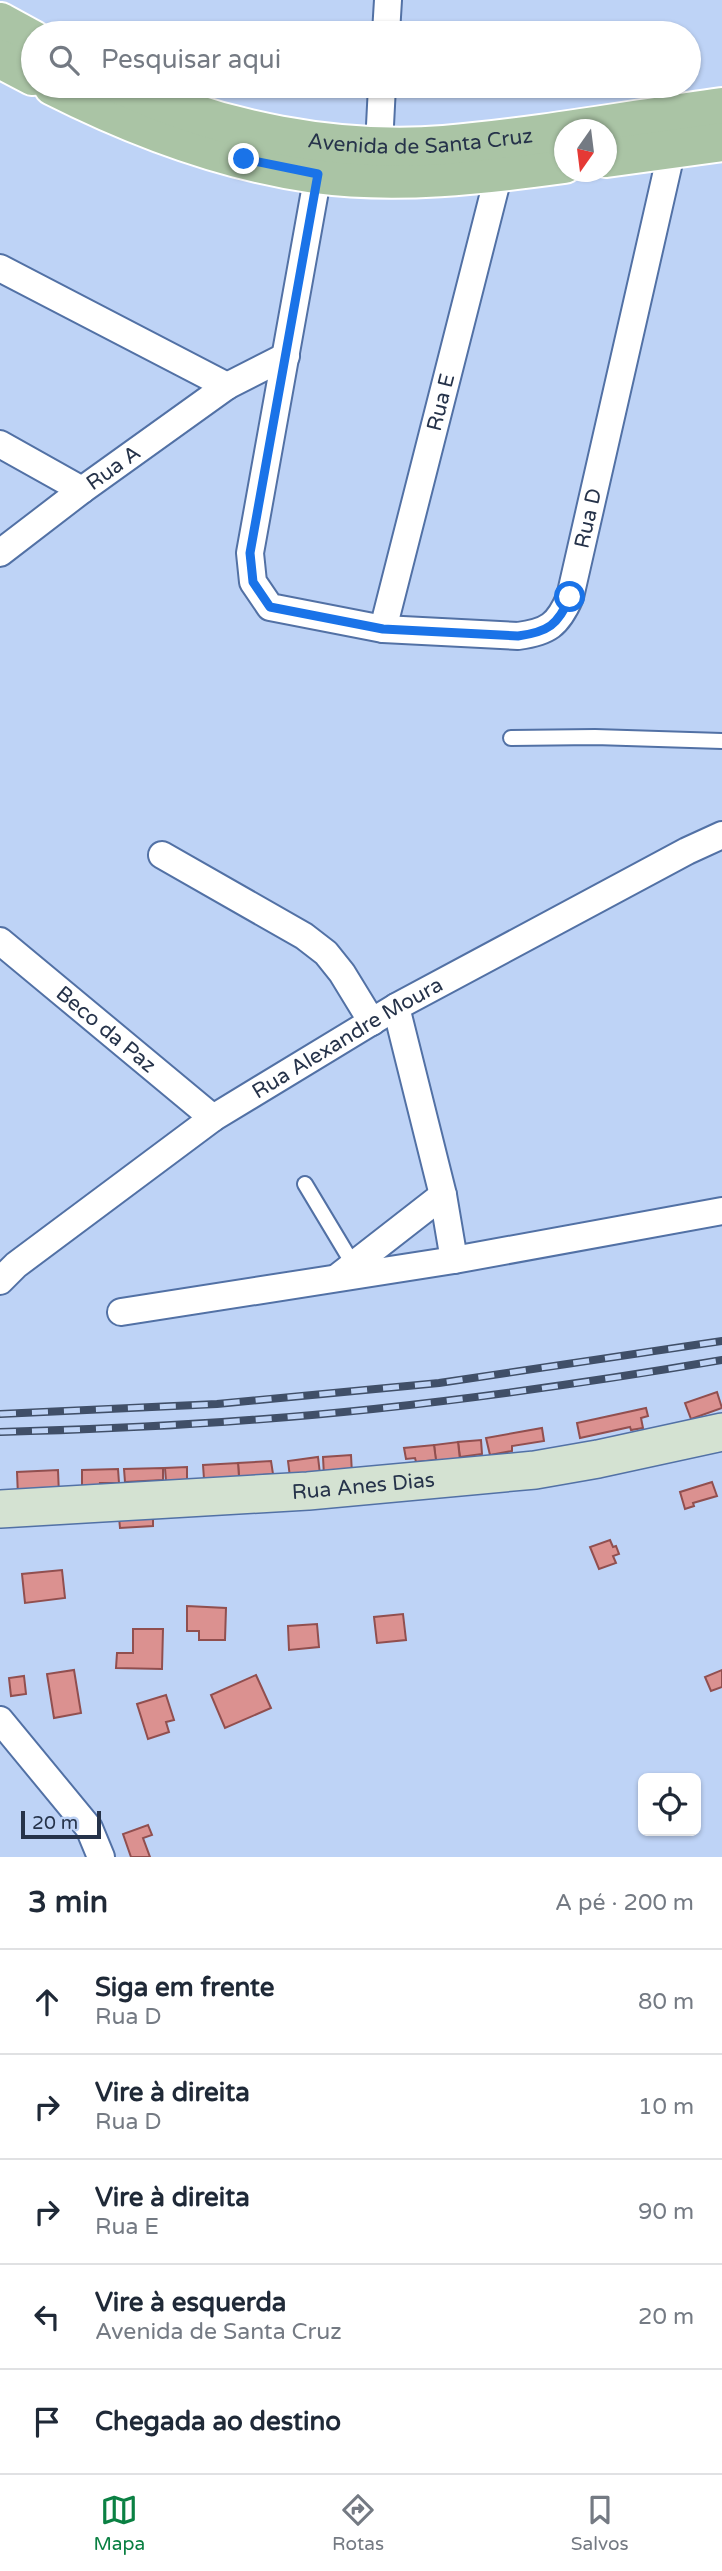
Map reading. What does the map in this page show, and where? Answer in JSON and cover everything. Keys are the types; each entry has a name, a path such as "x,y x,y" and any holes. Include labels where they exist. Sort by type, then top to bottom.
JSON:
{"main road":[{"path":"7,33 21,56"},
{"name":"Avenida de Santa Cruz","path":"80,98 155,132 244,159 318,174 374,177 499,173 554,166"},
{"name":"Avenida de Santa Cruz","path":"155,98 197,114 265,132 319,141 379,145 442,145 722,107"},
{"path":"617,157 722,142"}],"street":[{"path":"387,21 388,0"},
{"path":"379,145 381,98"},
{"name":"Rua D","path":"286,356 250,553 253,582 270,607 383,629 518,636 537,633 552,626 562,616 570,597 672,149"},
{"name":"Rua E","path":"383,629 499,173"},
{"path":"286,356 318,174"},
{"path":"0,268 227,386"},
{"name":"Rua A","path":"0,553 82,490 227,386 286,356"},
{"path":"0,444 82,490"},
{"name":"Rua Alexandre Moura","path":"5,1266 213,1118 396,1007 687,851 722,835"},
{"path":"162,855 304,936 326,953 342,973 372,1022"},
{"name":"Beco da Paz","path":"0,941 213,1118"},
{"path":"396,1007 443,1195 454,1260"},
{"path":"345,1271 443,1195"},
{"path":"121,1312 345,1271 454,1260 722,1211"},
{"name":"Rua Anes Dias","path":"0,1509 308,1491 535,1470 722,1432"},
{"path":"0,1720 89,1828 101,1857"}],"lane":[{"path":"511,738 595,737 722,741"},
{"path":"305,1184 345,1271"}],"building":[{"path":"717,1392 722,1408 691,1419 685,1403"},
{"path":"646,1408 648,1416 641,1418 643,1428 631,1430 630,1427 580,1438 577,1423"},
{"path":"542,1428 544,1441 512,1446 512,1451 490,1455 486,1438"},
{"path":"481,1440 482,1454 460,1457 458,1442"},
{"path":"458,1442 460,1460 436,1462 434,1445"},
{"path":"434,1445 436,1460 416,1462 415,1458 406,1459 404,1448"},
{"path":"351,1455 352,1474 324,1476 323,1457"},
{"path":"318,1457 320,1474 290,1477 288,1461"},
{"path":"271,1461 273,1474 239,1477 238,1463"},
{"path":"238,1463 239,1477 204,1479 203,1465"},
{"path":"187,1467 187,1480 166,1481 165,1468"},
{"path":"163,1468 163,1480 125,1482 124,1469"},
{"path":"118,1469 119,1483 100,1483 101,1490 82,1490 82,1470"},
{"path":"58,1470 59,1495 18,1496 17,1472"},
{"path":"712,1482 717,1496 693,1503 694,1506 685,1509 680,1492"},
{"path":"153,1515 153,1526 120,1528 119,1517"},
{"path":"610,1540 619,1554 613,1556 616,1563 599,1569 590,1547"},
{"path":"62,1570 65,1598 25,1603 22,1574"},
{"path":"187,1606 226,1608 225,1640 199,1640 199,1631 187,1631"},
{"path":"403,1614 406,1640 377,1643 374,1617"},
{"path":"317,1624 319,1647 289,1650 288,1626"},
{"path":"133,1629 163,1629 162,1669 116,1668 117,1653 133,1653"},
{"path":"74,1670 81,1713 54,1718 47,1674"},
{"path":"722,1670 722,1687 711,1691 705,1677"},
{"path":"256,1675 271,1708 225,1728 211,1695"},
{"path":"24,1676 26,1694 11,1696 9,1678"},
{"path":"166,1695 174,1720 166,1722 169,1732 148,1739 137,1704"},
{"path":"148,1825 152,1835 143,1838 150,1857 131,1857 123,1834"}],"railway":[{"path":"0,1414 217,1404 439,1383 722,1341"},
{"path":"0,1432 194,1424 348,1412 536,1389 722,1360"}],"route":[{"path":"244,159 318,174 250,553 253,582 261,596 270,607 383,629 518,636 537,633 552,626 562,616 570,597"}]}
